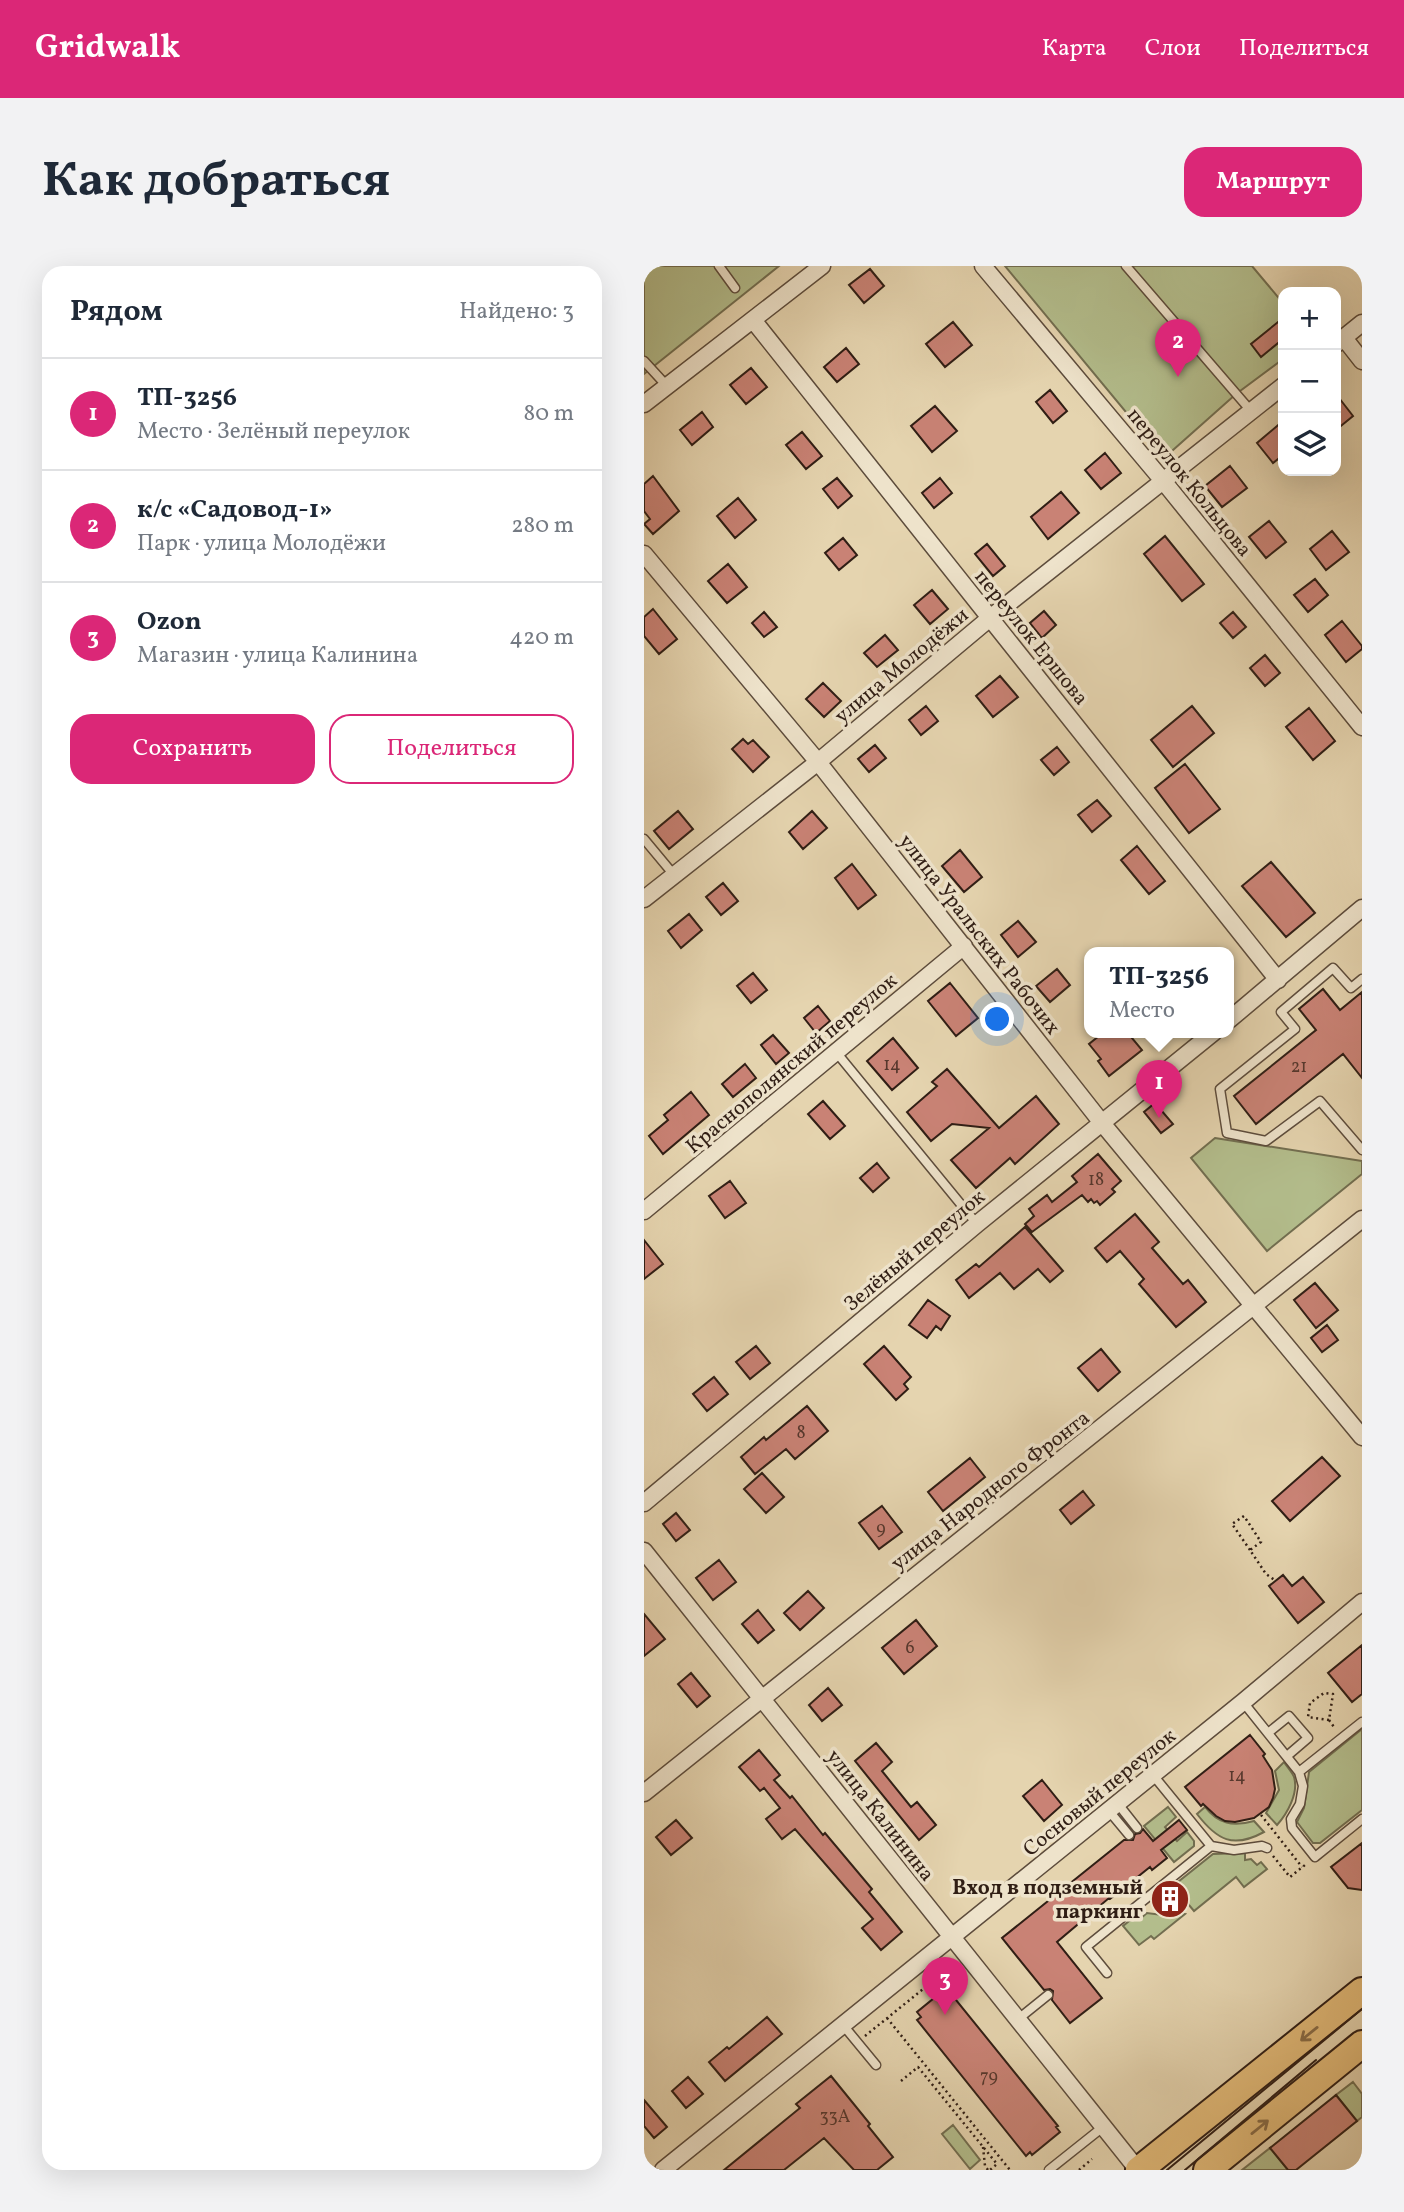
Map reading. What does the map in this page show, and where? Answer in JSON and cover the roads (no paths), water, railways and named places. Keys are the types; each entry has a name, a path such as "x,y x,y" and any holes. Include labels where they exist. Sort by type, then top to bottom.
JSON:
{"main road":[{"path":"1139,2170 1362,1991"},
{"path":"1208,2170 1362,2044"}],"street":[{"path":"644,404 822,266"},
{"name":"переулок Кольцова","path":"983,266 1164,482 1362,727"},
{"name":"переулок Ершова","path":"753,320 1278,979"},
{"path":"1341,340 1362,323"},
{"path":"1341,342 1362,361"},
{"name":"улица Молодёжи","path":"644,899 818,762 990,618 1278,390"},
{"name":"улица Уральских Рабочих","path":"644,554 818,762 1102,1123 1362,1437"},
{"path":"1234,1016 1362,908"},
{"name":"Краснополянский переулок","path":"644,1211 964,946"},
{"name":"Зелёный переулок","path":"644,1503 977,1224 1207,1038"},
{"name":"улица Народного Фронта","path":"644,1793 1362,1219"},
{"name":"улица Калинина","path":"644,1551 1139,2170"},
{"name":"Сосновый переулок","path":"663,2170 1243,1702 1362,1602"}],"lane":[{"path":"719,266 735,288"},
{"path":"1126,266 1251,411"},
{"path":"644,361 666,385"},
{"path":"644,839 674,875"},
{"path":"1362,979 1351,988 1333,968 1281,1012 1295,1029 1220,1089 1227,1133 1266,1140 1320,1101 1362,1150"},
{"path":"836,1052 977,1224"},
{"path":"1243,1702 1299,1772 1303,1786 1300,1804 1291,1819 1292,1828 1315,1857 1362,1819"},
{"path":"1269,1733 1289,1716 1308,1738 1287,1756"},
{"path":"1299,1772 1362,1722"},
{"path":"1153,1775 1211,1846 1234,1850 1262,1846 1267,1848"},
{"path":"1113,1807 1137,1828"},
{"path":"1113,1807 1129,1835"},
{"path":"1107,1973 1086,1947 1211,1846"},
{"path":"1017,2020 1048,1995"},
{"path":"843,2025 876,2066"},
{"path":"1049,2170 1103,2127"}],"tram line":[{"path":"1167,2170 1362,2009"},
{"path":"1185,2170 1316,2060"}],"place":[{"name":"к/с «Садовод-1»","path":"1178,377"},
{"name":"ТП-3256","path":"1159,1118"},
{"name":"Вход в подземный паркинг","path":"1170,1899"},
{"name":"Ozon","path":"945,2015"}]}
